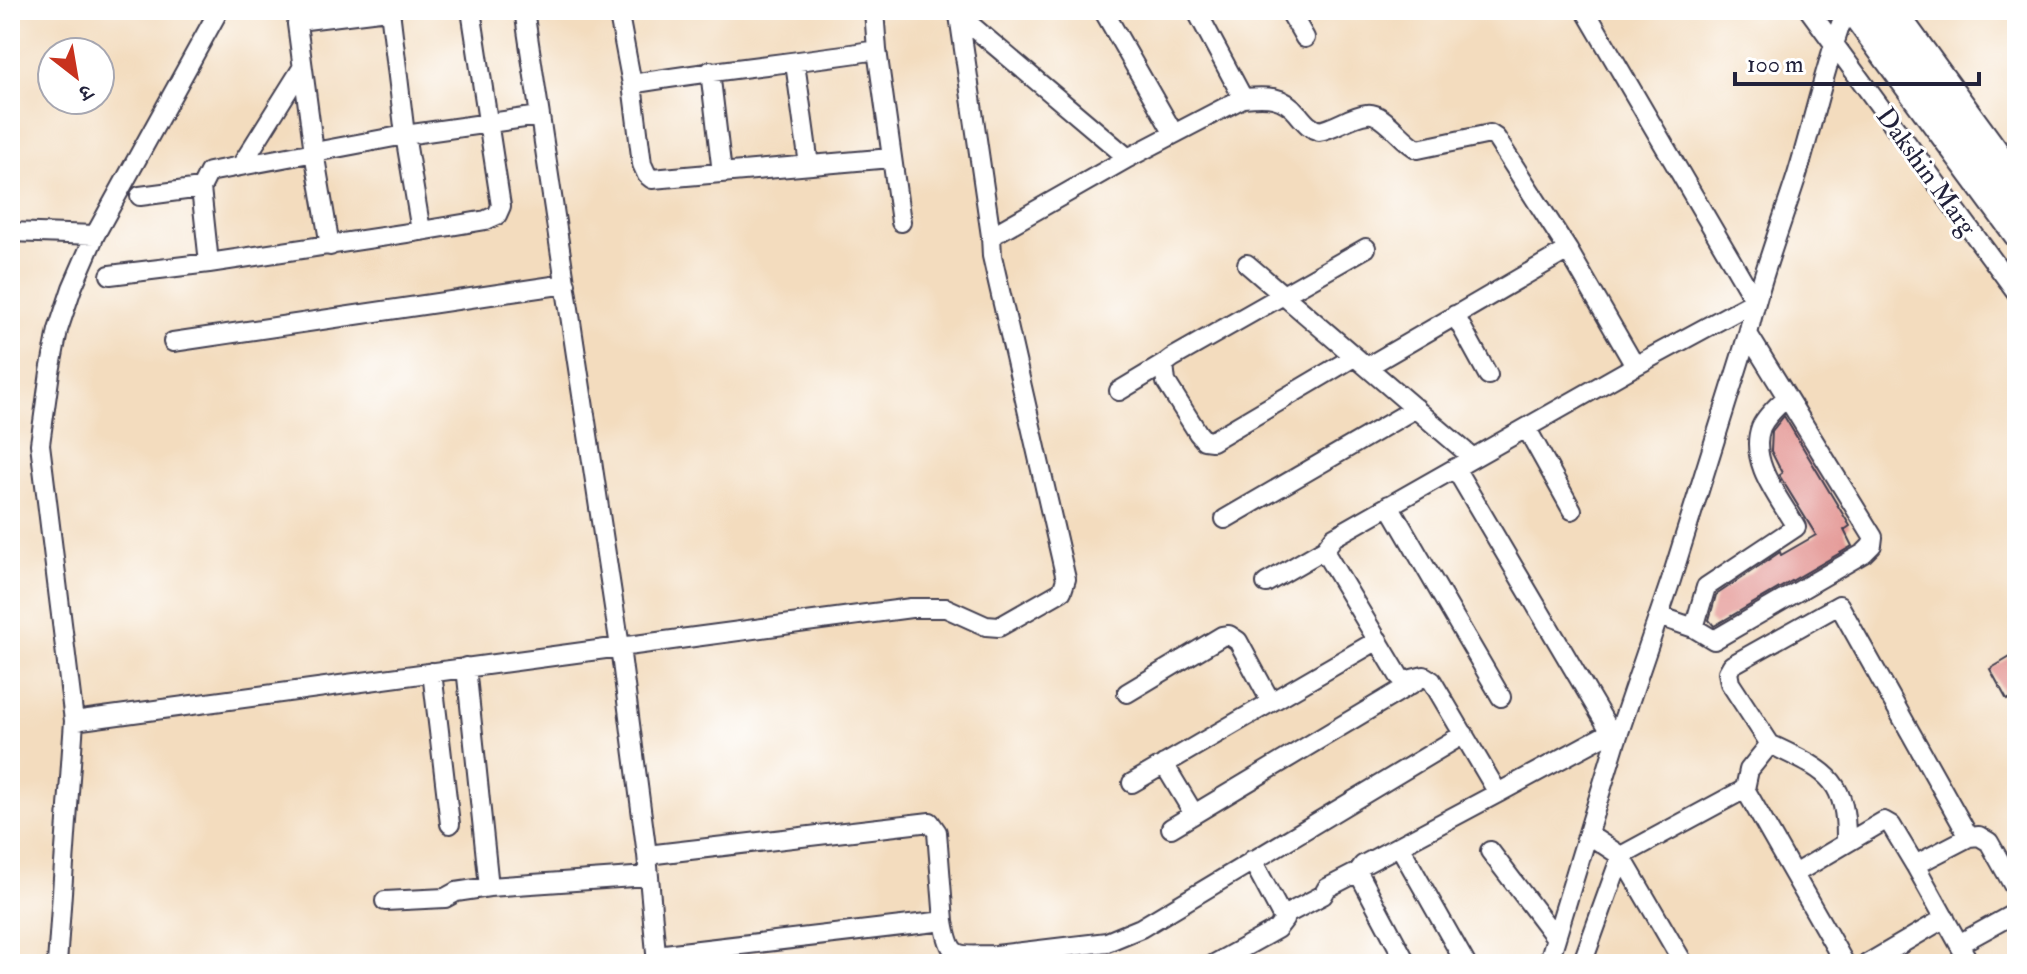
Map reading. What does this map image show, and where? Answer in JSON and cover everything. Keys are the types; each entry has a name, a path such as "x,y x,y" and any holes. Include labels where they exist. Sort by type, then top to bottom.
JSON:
{"highway":[{"path":"1852,10 2017,234"},
{"name":"Dakshin Marg","path":"1876,10 2017,200"}],"street":[{"path":"57,964 74,721 40,444 44,408 58,330 95,235 219,10"},
{"path":"330,246 297,24 306,20 389,10 421,231"},
{"path":"110,275 330,246 497,215 501,206 471,10"},
{"path":"524,10 620,647 647,855 656,960 944,921"},
{"path":"618,10 632,84 642,164 652,179 891,158"},
{"path":"874,10 901,222"},
{"path":"1103,10 1174,134"},
{"path":"1196,10 1243,98"},
{"path":"1289,10 1305,38"},
{"path":"1585,10 1755,301"},
{"name":"Dakshin Marg","path":"1809,10 2017,293"},
{"path":"1548,964 1589,835 1613,736 1659,616 1797,173 1833,43 1846,10"},
{"path":"1897,10 2017,175"},
{"path":"74,721 911,608 946,608 986,626 999,627 1062,591 1066,579 992,256 956,13"},
{"path":"956,13 1128,158"},
{"path":"632,84 877,50"},
{"path":"795,63 809,165"},
{"path":"242,164 302,68"},
{"path":"710,71 722,173"},
{"path":"991,236 1128,158 1243,98 1279,98 1290,104 1312,129 1319,131 1373,113 1418,149 1490,134 1496,138 1568,250 1635,366"},
{"path":"209,263 201,188 209,172 405,135 539,116"},
{"path":"140,196 201,188"},
{"path":"10,232 95,235"},
{"path":"1119,391 1366,248"},
{"path":"1164,364 1166,382 1174,395 1204,440 1212,441 1455,315 1568,250"},
{"path":"1247,264 1473,458"},
{"path":"173,342 566,284"},
{"path":"1266,583 1325,549 1334,537 1389,505 1755,301"},
{"path":"1455,315 1488,375"},
{"path":"1659,616 1694,628 1714,640 1854,559 1872,545 1873,537 1748,334"},
{"path":"1694,628 1706,587 1796,527 1761,465 1758,453 1762,426 1786,398"},
{"path":"1225,519 1416,408"},
{"path":"1527,429 1572,510"},
{"path":"1455,468 1613,736"},
{"path":"1389,505 1501,697"},
{"path":"1325,549 1404,681 1424,676 1432,681 1498,793"},
{"path":"1846,843 1843,799 1835,785 1817,768 1770,744 1730,683 1728,672 1739,659 1839,605 1969,837"},
{"path":"1127,693 1222,636 1229,635 1238,641 1271,702"},
{"path":"1132,783 1378,640"},
{"path":"466,667 489,887"},
{"path":"432,672 450,824"},
{"path":"1171,828 1424,676"},
{"path":"647,855 930,822 937,832 948,945 959,955 997,960 1107,942 1141,928 1464,734"},
{"path":"1283,916 1323,895 1327,888 1358,872 1363,865 1613,736"},
{"path":"1770,744 1754,761 1745,789 1845,964"},
{"path":"1164,764 1194,814"},
{"path":"1582,964 1621,856 1745,789"},
{"path":"1794,874 1879,823 1888,822 1970,964"},
{"path":"1589,835 1621,856 1684,964"},
{"path":"1915,865 1969,837 1979,836 1989,842 2017,892"},
{"path":"1400,847 1466,964"},
{"path":"1490,851 1556,938"},
{"path":"1214,964 1282,925 1283,916 1252,860"},
{"path":"1358,872 1407,964"},
{"path":"385,901 445,898 456,892 489,887 648,876"},
{"path":"1959,944 2017,912"},
{"path":"1867,964 1945,918"}],"building":[{"path":"1784,416 1850,526 1844,530 1852,546 1714,626 1709,620 1716,595 1780,552 1781,555 1816,535 1779,475 1782,473 1771,451 1772,431"},
{"path":"2017,653 2017,694 2007,700 1990,669"}]}
